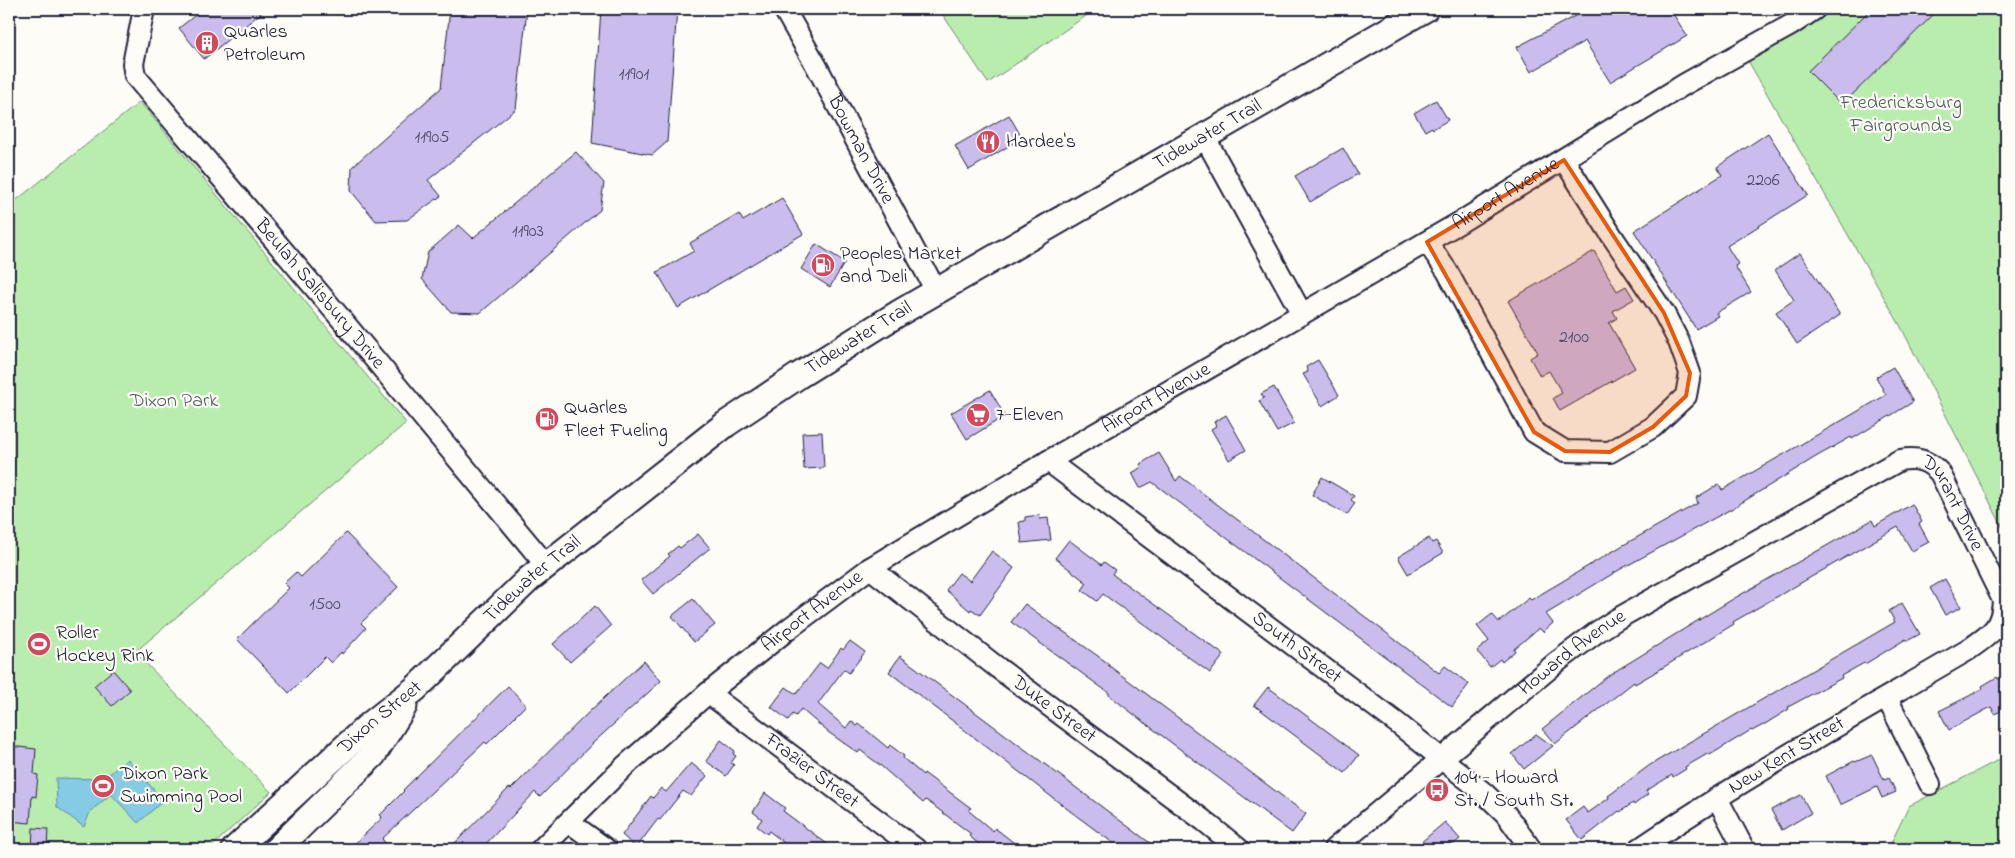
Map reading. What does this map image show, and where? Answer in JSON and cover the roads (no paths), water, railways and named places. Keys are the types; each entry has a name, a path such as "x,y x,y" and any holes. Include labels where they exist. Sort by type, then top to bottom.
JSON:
{"main road":[{"name":"Tidewater Trail","path":"415,689 529,579 726,424 806,371 936,292 1425,9"},
{"name":"Dixon Street","path":"235,849 367,727 415,689"},
{"name":"Dixon Street","path":"277,849 373,755 415,689"}],"street":[{"name":"Beulah Salisbury Drive","path":"144,9 133,64 135,76 344,321 546,565"},
{"name":"Bowman Drive","path":"784,9 817,67 936,292"},
{"name":"Airport Avenue","path":"541,849 625,766 708,692 870,568 1048,461 1427,242 1564,160 1685,84 1815,9"},
{"path":"1204,136 1302,314"},
{"path":"1427,242 1446,271 1534,432 1565,451 1610,452 1653,427 1686,396 1690,373 1679,342 1664,313 1564,160"},
{"name":"Durant Drive","path":"1837,495 1900,460 1911,458 1923,460 1932,465 1940,474 1998,588 2003,600 2003,614 1994,632 1938,668"},
{"name":"South Street","path":"1048,461 1442,759 1483,792 1505,813 1531,849"},
{"name":"Howard Avenue","path":"1334,849 1557,662 1617,619 1837,495"},
{"name":"Duke Street","path":"870,568 990,662 1203,820 1239,849"},
{"name":"New Kent Street","path":"1639,849 1785,756 1938,668"},
{"name":"Frazier Street","path":"708,692 916,849"},
{"path":"1887,698 1930,784"},
{"path":"1717,798 1744,849"},
{"path":"569,822 606,849"}],"water":[{"name":"Dixon Park Swimming Pool","path":"128,759 163,801 138,823 111,794 90,812 84,827 57,807 56,778 103,779"}],"place":[{"name":"Quarles Petroleum","path":"207,43"},
{"name":"Hardee's","path":"988,142"},
{"name":"Peoples Market and Deli","path":"823,265"},
{"name":"7-Eleven","path":"978,415"},
{"name":"Quarles Fleet Fueling","path":"547,419"},
{"name":"Roller Hockey Rink","path":"39,644"},
{"name":"Dixon Park Swimming Pool","path":"103,786"},
{"name":"104 - Howard St. / South St.","path":"1437,790"}],"park label":[{"name":"Fredericksburg Fairgrounds","path":"1901,114"},
{"name":"Dixon Park","path":"174,401"}]}
